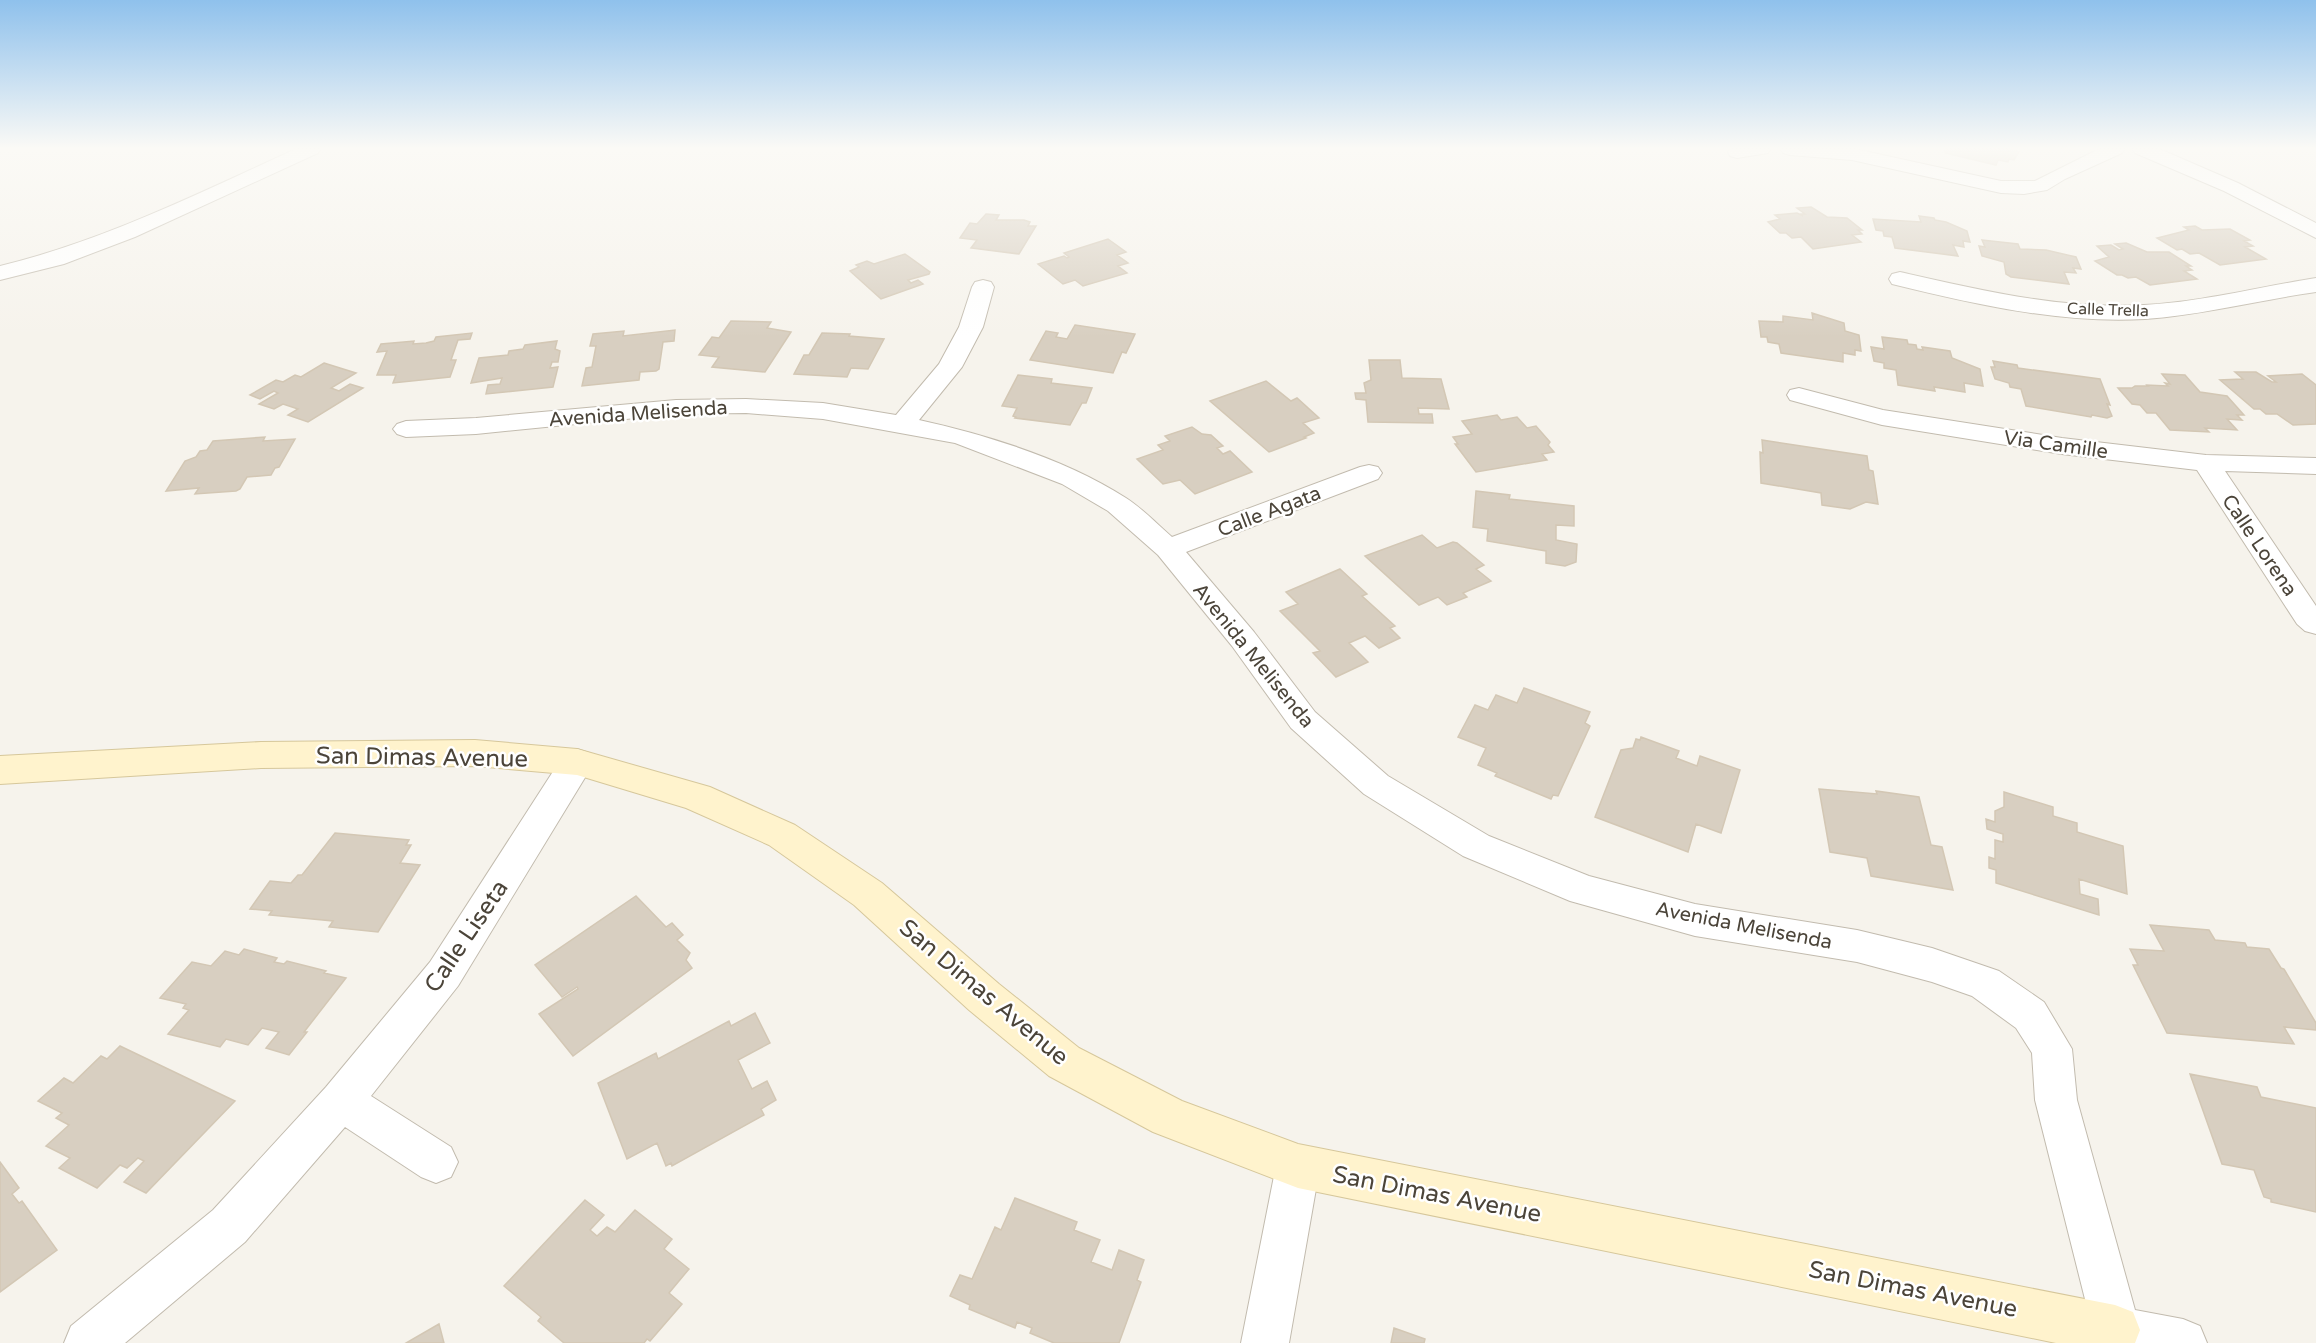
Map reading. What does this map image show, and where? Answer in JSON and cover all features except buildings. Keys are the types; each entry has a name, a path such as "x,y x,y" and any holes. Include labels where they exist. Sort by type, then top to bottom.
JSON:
{"street":[{"path":"0,273 56,259 128,233 174,212"},
{"path":"2281,212 2316,232"},
{"name":"Calle Trella","path":"1900,279 2011,302 2088,310 2143,312 2195,307 2252,294 2316,285"},
{"path":"902,424 950,367 971,327 983,286"},
{"name":"Via Camille","path":"1799,395 1882,417 2062,446 2206,463 2316,466"},
{"name":"Avenida Melisenda","path":"406,429 476,426 676,407 722,406 823,411 962,437 1071,478 1118,505 1168,549 1243,639 1303,720 1376,786 1476,846 1583,890 1695,920 1857,946 1932,965 1985,983 2030,1015 2052,1049 2056,1100 2118,1336"},
{"name":"Calle Lorena","path":"2206,463 2308,617 2316,624"},
{"name":"Calle Agata","path":"1168,549 1369,473"},
{"name":"San Dimas Avenue","path":"0,770 261,755 475,753 577,762 697,797 782,835 867,894 984,997 1064,1062 1169,1117 1298,1166 2118,1336"},
{"name":"Calle Liseta","path":"88,1343 228,1226 341,1101 444,974 577,762"},
{"path":"341,1101 436,1162"},
{"path":"1265,1343 1298,1166"},
{"path":"2118,1336 2182,1343"}]}
